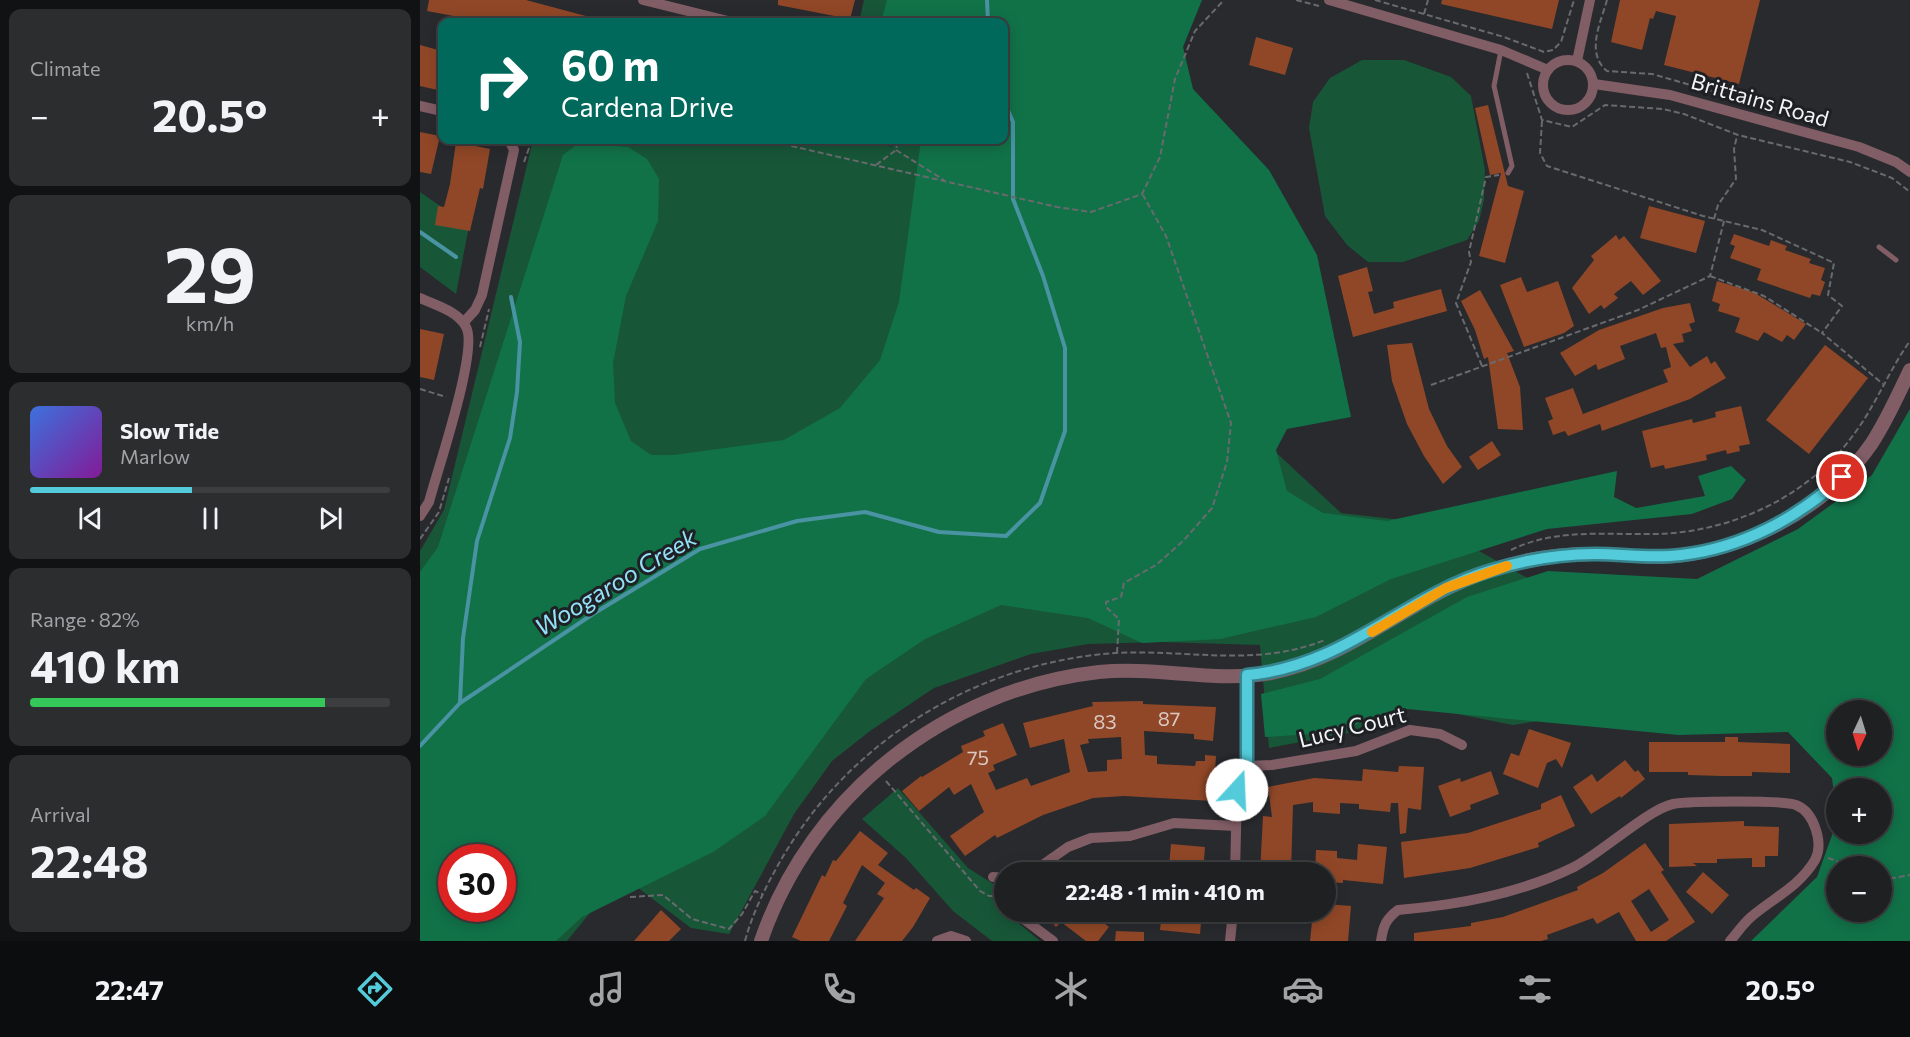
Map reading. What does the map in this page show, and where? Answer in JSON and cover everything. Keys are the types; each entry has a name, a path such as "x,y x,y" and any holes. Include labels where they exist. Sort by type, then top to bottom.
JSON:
{"street":[{"path":"643,0 716,18"},
{"path":"1329,0 1502,50 1548,70"},
{"path":"1577,61 1590,0"},
{"path":"1577,61 1589,70 1594,84 1593,92 1585,105 1570,111 1555,107 1546,97 1543,83 1548,70 1558,62 1577,61"},
{"name":"Brittains Road","path":"1594,84 1670,95 1859,147 1896,162 1910,172"},
{"path":"420,106 438,110"},
{"path":"464,322 475,310 482,296 514,150 511,144"},
{"path":"420,298 455,315 464,322 470,338 457,400 429,501 420,516"},
{"path":"761,941 788,880 808,846 848,797 876,770 944,721 975,705 1038,683 1101,672 1247,675 1283,670 1311,662 1342,648 1446,588 1491,570 1566,555 1656,557 1703,552 1775,526 1822,495 1858,462 1891,411 1910,370"},
{"path":"1235,862 1237,790 1247,766 1247,675"},
{"name":"Lucy Court","path":"1247,766 1272,765 1356,751 1410,730 1440,734 1462,745"},
{"path":"1381,941 1385,922 1398,910 1482,900 1539,881 1574,867 1606,848 1656,811 1673,804 1772,802 1797,805 1814,823 1818,840 1816,858 1799,880 1775,902 1750,917 1730,941"},
{"path":"1050,862 1068,847 1091,837 1130,836 1174,823 1236,826"},
{"path":"1028,922 1053,941"},
{"path":"1230,941 1232,922"},
{"path":"937,941 951,936 966,941"}],"lane":[{"path":"1502,50 1494,86 1512,166 1508,173"},
{"path":"1879,248 1896,260"}],"path":[{"path":"783,144 1057,207 1091,212 1142,194 1160,157 1175,79 1195,31 1224,0"},
{"path":"1375,0 1504,37 1544,52 1553,50 1561,42 1574,0"},
{"path":"1424,14 1428,0"},
{"path":"1607,0 1595,45 1597,60 1606,71 1652,74 1736,98"},
{"path":"1542,120 1540,153 1547,166 1714,219 1762,230 1834,263 1828,295 1842,306 1822,333"},
{"path":"1714,219 1718,205 1736,179 1734,149 1738,135"},
{"path":"524,162 531,144"},
{"path":"876,165 896,150 897,144"},
{"path":"896,150 946,182"},
{"path":"1482,366 1455,303 1471,262 1469,252 1486,177 1508,173"},
{"path":"1118,653 1119,619 1106,607 1107,601 1121,597 1124,583 1156,565 1184,540 1212,508 1227,462 1231,423 1166,236 1142,194"},
{"path":"1710,276 1724,221"},
{"path":"1431,385 1638,310 1710,276 1764,296 1822,333 1883,384"},
{"path":"420,389 457,400"},
{"path":"876,770 980,891 994,896"},
{"path":"1816,858 1826,858"},
{"path":"1892,878 1910,875"},
{"path":"630,897 663,894 692,919 729,929 742,914 755,891 762,894"}],"green space":[{"path":"864,0 987,0 988,18 860,18"},
{"path":"887,0 1202,0 1183,47 1193,89 1269,170 1317,255 1351,417 1287,429 1276,450 1287,491 1323,513 1387,521 1617,471 1614,497 1636,508 1705,496 1698,476 1731,466 1746,480 1732,499 1692,514 1547,529 1391,579 1316,617 1220,639 1142,643 1088,618 1001,605 925,639 866,679 765,816 713,852 582,917 556,941 420,941 420,572 438,547 563,155 578,144 628,147 647,159 659,179 658,221 626,296 613,363 615,403 631,441 651,455 674,455 784,440 840,408 880,360 899,302 920,144 1008,144 1008,18 882,18"},
{"path":"1362,60 1404,60 1451,77 1471,96 1485,170 1484,200 1479,221 1467,240 1403,262 1368,262 1347,245 1325,216 1309,128 1313,102 1330,78"},
{"path":"532,144 879,144 892,147 893,144 1007,144 1265,442 1341,513 1429,523 1540,585 1557,718 1513,725 1412,705 1349,733 1269,748 1260,645 1161,642 1088,644 1031,654 934,688 870,731 832,761 794,814 729,934 691,928 621,875 567,941 420,941 420,551 444,510"},
{"path":"420,192 469,226 456,294 420,267"},
{"path":"1910,409 1910,941 1751,941 1817,877 1829,844 1892,844 1892,778 1832,778 1788,732 1679,735 1407,709 1327,733 1265,737 1261,694 1320,679 1467,597 1548,571 1697,579 1798,529 1872,475"},
{"path":"898,788 968,868 994,884 994,922 1017,922 1040,941 992,941 953,911 906,858 862,819"}],"building":[{"path":"429,0 526,0 593,18 464,18 427,11"},
{"path":"778,0 855,0 850,18 778,5"},
{"path":"1442,0 1559,0 1552,29 1441,4"},
{"path":"1620,0 1760,0 1739,84 1664,65 1676,16 1656,11 1653,19 1650,18 1642,50 1611,42"},
{"path":"1256,37 1293,48 1285,75 1249,65"},
{"path":"420,45 438,50 438,90 420,86"},
{"path":"1488,105 1508,186 1524,191 1505,263 1479,256 1501,173 1490,175 1475,108"},
{"path":"420,132 438,136 431,174 420,172"},
{"path":"456,144 490,149 483,189 480,188 470,231 435,225 438,206 444,207"},
{"path":"1649,206 1705,221 1696,253 1640,238"},
{"path":"1734,234 1769,246 1771,240 1787,246 1785,250 1811,259 1809,263 1825,268 1821,280 1825,282 1820,296 1812,294 1810,298 1757,280 1761,269 1730,258 1735,246 1730,244"},
{"path":"1616,235 1619,240 1624,236 1661,281 1643,295 1631,281 1614,294 1618,298 1604,309 1601,305 1589,314 1572,288 1594,260 1591,256"},
{"path":"1367,267 1373,291 1368,292 1374,314 1394,308 1393,302 1441,289 1447,311 1353,337 1338,276"},
{"path":"1521,277 1527,292 1558,281 1574,326 1564,333 1524,347 1500,285"},
{"path":"1717,281 1753,292 1806,324 1794,340 1787,335 1782,342 1764,332 1758,341 1735,332 1740,318 1718,311 1720,304 1712,301"},
{"path":"1480,290 1514,351 1507,353 1520,387 1523,430 1498,429 1488,357 1484,359 1475,330 1461,301"},
{"path":"1690,303 1695,322 1689,324 1692,331 1682,334 1684,342 1673,344 1690,367 1707,356 1711,364 1715,361 1726,378 1690,399 1602,431 1600,424 1568,436 1565,431 1553,435 1548,421 1553,419 1545,398 1573,388 1583,414 1668,382 1663,370 1671,367 1666,347 1661,348 1656,333 1620,346 1625,359 1598,370 1596,364 1575,376 1560,353 1599,330 1663,308"},
{"path":"420,329 444,334 434,380 420,377"},
{"path":"1412,343 1429,409 1447,446 1462,467 1443,484 1424,456 1407,424 1392,381 1387,345"},
{"path":"1825,345 1868,378 1809,454 1766,420"},
{"path":"1741,406 1750,444 1739,446 1740,451 1727,454 1726,450 1706,455 1707,460 1665,469 1664,465 1651,468 1642,431 1692,419 1693,423 1716,417 1715,412"},
{"path":"1492,441 1501,455 1478,470 1469,457"},
{"path":"1143,701 1143,704 1216,707 1213,741 1194,739 1194,734 1144,731 1145,755 1157,756 1157,764 1195,766 1196,761 1205,761 1205,755 1216,756 1213,801 1124,796 1093,798 1043,815 997,838 995,835 965,856 950,836 984,812 971,784 954,795 949,787 919,811 902,791 921,776 963,752 961,746 985,736 983,731 1003,723 1017,755 993,765 995,770 988,773 996,790 1027,778 1031,786 1070,772 1064,739 1030,748 1023,723 1093,706 1092,702","holes":["1121,737 1122,759 1107,760 1107,771 1088,772 1080,745 1089,743 1088,739"]},
{"path":"1529,729 1571,743 1562,768 1556,759 1547,763 1538,788 1503,774 1511,753 1519,756"},
{"path":"1725,737 1738,737 1738,742 1790,744 1790,773 1752,772 1752,776 1722,776 1688,775 1688,772 1649,772 1649,742 1725,742"},
{"path":"1625,760 1635,772 1638,770 1645,779 1621,798 1620,796 1591,814 1573,787 1592,774 1597,782"},
{"path":"1399,766 1424,767 1421,810 1408,808 1406,833 1400,834 1398,803 1391,803 1390,812 1359,809 1359,804 1340,803 1340,814 1313,812 1313,802 1293,805 1291,862 1261,862 1263,816 1272,817 1268,787 1314,778 1362,781 1363,769 1398,772"},
{"path":"1491,771 1499,794 1470,805 1471,809 1450,817 1438,786 1460,778 1461,782"},
{"path":"1561,795 1575,826 1538,843 1539,847 1470,868 1404,878 1401,842 1468,833 1541,809 1541,804"},
{"path":"1744,821 1744,826 1779,827 1778,856 1765,856 1765,867 1752,867 1752,858 1717,859 1717,863 1693,863 1697,866 1669,867 1669,824"},
{"path":"860,831 888,853 878,865 914,890 916,888 930,898 913,927 902,941 855,941 884,898 877,894 885,883 862,865 843,903 847,906 829,941 801,941 792,937 822,875 825,877 833,860 836,861"},
{"path":"1645,843 1664,870 1661,872 1695,922 1666,941 1636,941 1619,912 1597,924 1593,918 1547,935 1548,939 1541,941 1414,941 1414,933 1471,926 1471,923 1503,917 1578,890 1577,887 1603,873","holes":["1649,889 1669,920 1651,932 1631,901"]},
{"path":"1171,844 1205,847 1204,862 1169,862"},
{"path":"1358,844 1387,847 1383,884 1343,880 1343,883 1336,883 1336,862 1315,862 1316,850 1337,851 1337,858 1357,860"},
{"path":"1703,872 1729,895 1712,914 1686,892"},
{"path":"1336,905 1351,906 1348,941 1310,941 1312,922 1336,922"},
{"path":"661,910 681,929 669,941 634,941"},
{"path":"1052,922 1061,922 1056,927"},
{"path":"1061,922 1103,922 1109,927 1098,941 1086,941"},
{"path":"1161,922 1201,922 1200,934 1160,930"},
{"path":"1116,931 1144,932 1144,941 1115,941"}],"waterway":[{"name":"Woogaroo Creek","path":"987,0 988,18"},
{"name":"Woogaroo Creek","path":"420,746 460,703 593,614 700,549 797,521 865,512 939,532 1006,536 1040,503 1065,431 1065,348 1043,276 1013,199 1013,122 1008,110"},
{"path":"420,232 456,257"},
{"path":"460,702 463,638 477,541 510,438 517,392 520,342 511,297"}],"slow traffic":[{"path":"1372,632 1446,588 1468,578 1507,566"}],"route":[{"path":"1237,790 1247,766 1247,675 1266,674 1311,662 1357,640 1446,588 1491,570 1566,555 1680,556 1727,545 1775,526 1802,510 1842,477"}]}
